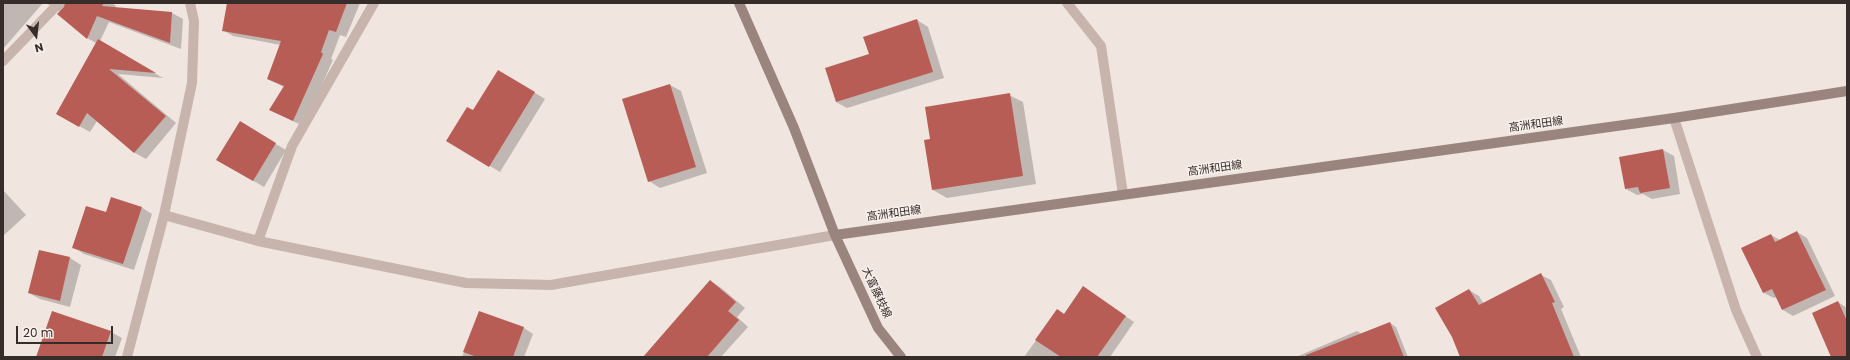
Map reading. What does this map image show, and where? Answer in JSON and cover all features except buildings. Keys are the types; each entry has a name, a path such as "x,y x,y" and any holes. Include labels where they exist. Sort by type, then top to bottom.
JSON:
{"main road":[{"path":"740,3 791,121 835,235"},
{"name":"高洲和田線","path":"835,235 1674,118 1847,91"},
{"name":"大富藤枝線","path":"835,235 878,328 901,357"}],"street":[{"path":"3,61 59,3"},
{"path":"127,357 164,215 192,83 194,21 190,3"},
{"path":"258,241 292,146 374,3"},
{"path":"1067,3 1101,46 1123,194"},
{"path":"1674,118 1736,310 1757,357"},
{"path":"164,215 258,241 466,283 551,285 835,235"}]}
